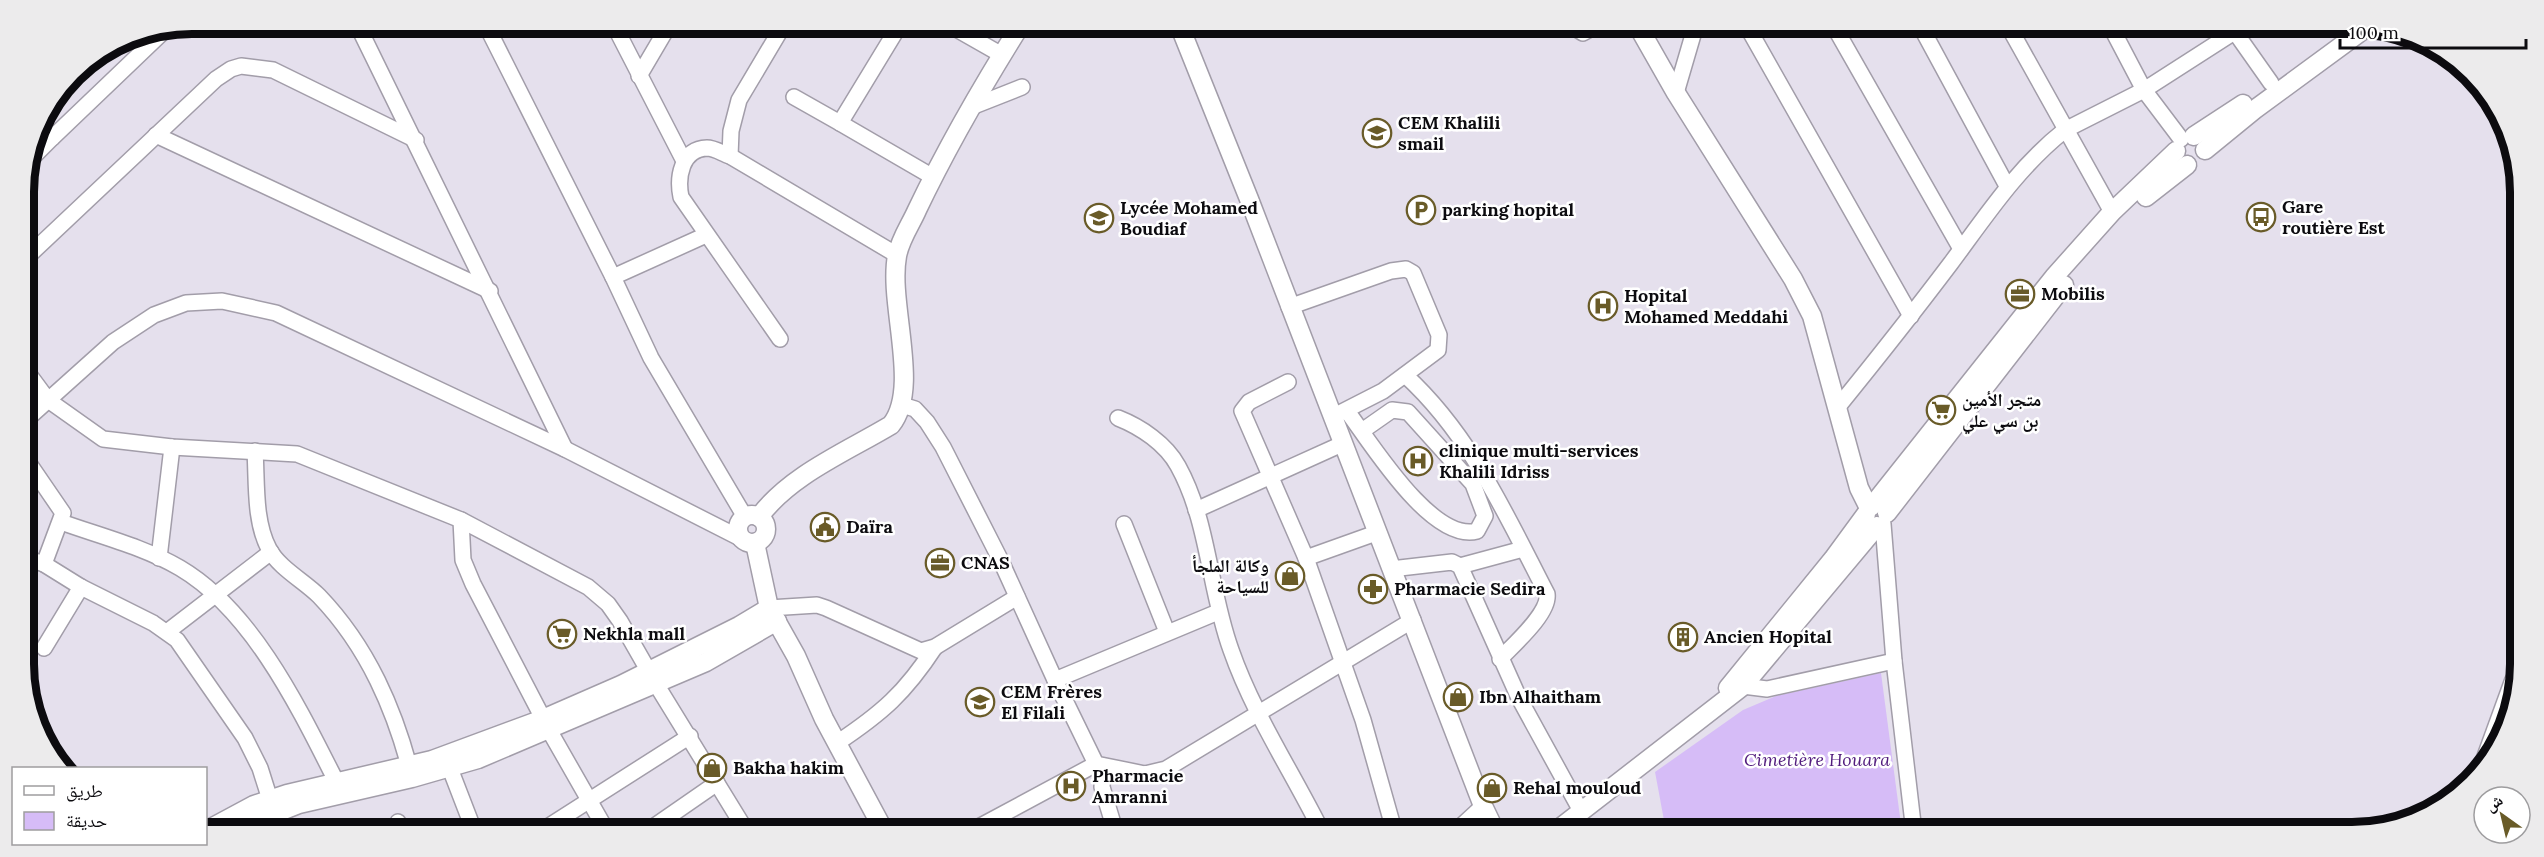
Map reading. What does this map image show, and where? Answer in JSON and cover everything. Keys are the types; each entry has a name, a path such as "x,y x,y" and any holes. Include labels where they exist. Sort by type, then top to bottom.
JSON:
{"main road":[{"path":"1643,34 1676,93 1793,279 1808,307 1859,488 1876,515"},
{"path":"1876,515 2054,277 2112,212 2271,83 2337,34"},
{"path":"1567,822 1717,705 1738,683 1833,559 1876,515 2065,283 2189,148 2254,110 2357,34"},
{"path":"879,822 773,614 749,541 762,538 766,529 752,517 788,488 891,425 902,405 903,362 895,283 897,255 933,177 1015,35"},
{"path":"1183,35 1249,199 1289,307 1340,414 1342,444 1491,822"},
{"path":"253,822 299,804 447,762 546,725 652,678 706,662 773,614"},
{"path":"222,822 254,805 275,813 337,783 411,772"}],"street":[{"path":"1676,93 1693,34"},
{"path":"1752,34 1911,316"},
{"path":"1839,34 1961,249"},
{"path":"1925,34 2007,186"},
{"path":"2013,34 2112,212"},
{"path":"2115,34 2144,90 2189,148"},
{"path":"1837,408 1911,316 2007,186 2065,130 2144,90 2232,34"},
{"path":"2239,34 2271,83"},
{"path":"363,35 490,291 565,449"},
{"path":"491,35 613,277 651,358 752,517"},
{"path":"619,35 684,161"},
{"path":"639,76 663,35"},
{"path":"730,156 731,131 739,100 778,35"},
{"path":"840,123 893,35"},
{"path":"966,35 1002,55"},
{"path":"40,150 155,39"},
{"path":"35,250 216,79 231,69 252,66 273,70 416,140"},
{"path":"974,106 1022,87"},
{"path":"794,97 933,177"},
{"path":"47,131 52,138"},
{"path":"156,135 490,291"},
{"path":"780,339 705,235 681,196 678,181 684,161 707,148 730,156 897,255"},
{"path":"613,277 705,235"},
{"path":"1289,307 1391,271 1410,270 1441,341 1438,350 1405,375 1340,414 1362,430 1394,475 1426,510 1445,525 1460,532 1477,531 1485,516 1473,484 1407,412 1392,410 1362,430"},
{"path":"35,412 113,342 154,315 186,303 222,301 276,313 565,449 749,541"},
{"path":"1405,375 1425,394 1460,437 1486,479 1547,594 1547,604 1500,659"},
{"path":"35,382 48,400 103,440 172,447 297,454 321,461 460,520 588,587 608,604 620,621 652,678 742,822"},
{"path":"1288,382 1249,402 1242,411 1306,558 1344,662 1364,720 1392,822"},
{"path":"902,405 915,409 927,422 943,447 1000,559 1054,680 1100,765 1101,787 1112,822"},
{"path":"1118,418 1140,428 1174,459 1196,510 1218,612 1240,675 1317,822"},
{"path":"1196,510 1342,444"},
{"path":"159,558 172,447"},
{"path":"255,451 260,518 264,538 271,552 319,596 369,662 393,709 411,772"},
{"path":"34,471 63,511 61,522 44,564"},
{"path":"1876,515 1913,822"},
{"path":"460,520 463,560 473,584 546,725 601,822"},
{"path":"61,522 159,558 181,569 216,594 250,634 289,692 337,783"},
{"path":"1124,524 1167,632"},
{"path":"1306,558 1376,533"},
{"path":"1460,566 1522,549"},
{"path":"167,632 271,552"},
{"path":"34,561 167,632 195,663 245,738 275,813"},
{"path":"1390,569 1452,562 1460,566 1500,659 1545,750 1581,811"},
{"path":"44,648 81,587"},
{"path":"773,614 798,606 826,608 917,650 935,647 1017,597"},
{"path":"1054,680 1218,612"},
{"path":"989,822 1100,765 1145,774 1155,773 1413,620"},
{"path":"837,743 892,703 908,686 935,647"},
{"path":"1738,683 1767,688 1894,661"},
{"path":"555,822 690,736"},
{"path":"447,762 471,822"},
{"path":"661,822 717,783"},
{"path":"1466,822 1483,806"}],"green space":[{"name":"Cimetière Houara","path":"1881,673 1901,822 1664,822 1655,772 1743,710 1776,696"}],"place":[{"name":"CEM Khalili smail","path":"1377,133"},
{"name":"parking hopital","path":"1421,210"},
{"name":"Gare routière Est","path":"2261,217"},
{"name":"Lycée Mohamed Boudiaf","path":"1099,218"},
{"name":"Mobilis","path":"2020,294"},
{"name":"Hopital Mohamed Meddahi","path":"1603,306"},
{"name":"متجر الأمين بن سي علي","path":"1941,410"},
{"name":"clinique multi-services Khalili Idriss","path":"1418,461"},
{"name":"Daïra","path":"825,527"},
{"name":"CNAS","path":"940,563"},
{"name":"وكالة الملجأ للسياحة","path":"1290,576"},
{"name":"Pharmacie Sedira","path":"1373,589"},
{"name":"Nekhla mall","path":"562,634"},
{"name":"Ancien Hopital","path":"1683,637"},
{"name":"Ibn Alhaitham","path":"1458,697"},
{"name":"CEM Frères El Filali","path":"980,702"},
{"name":"Bakha hakim","path":"712,768"},
{"name":"Pharmacie Amranni","path":"1071,786"},
{"name":"Rehal mouloud","path":"1492,788"}]}
